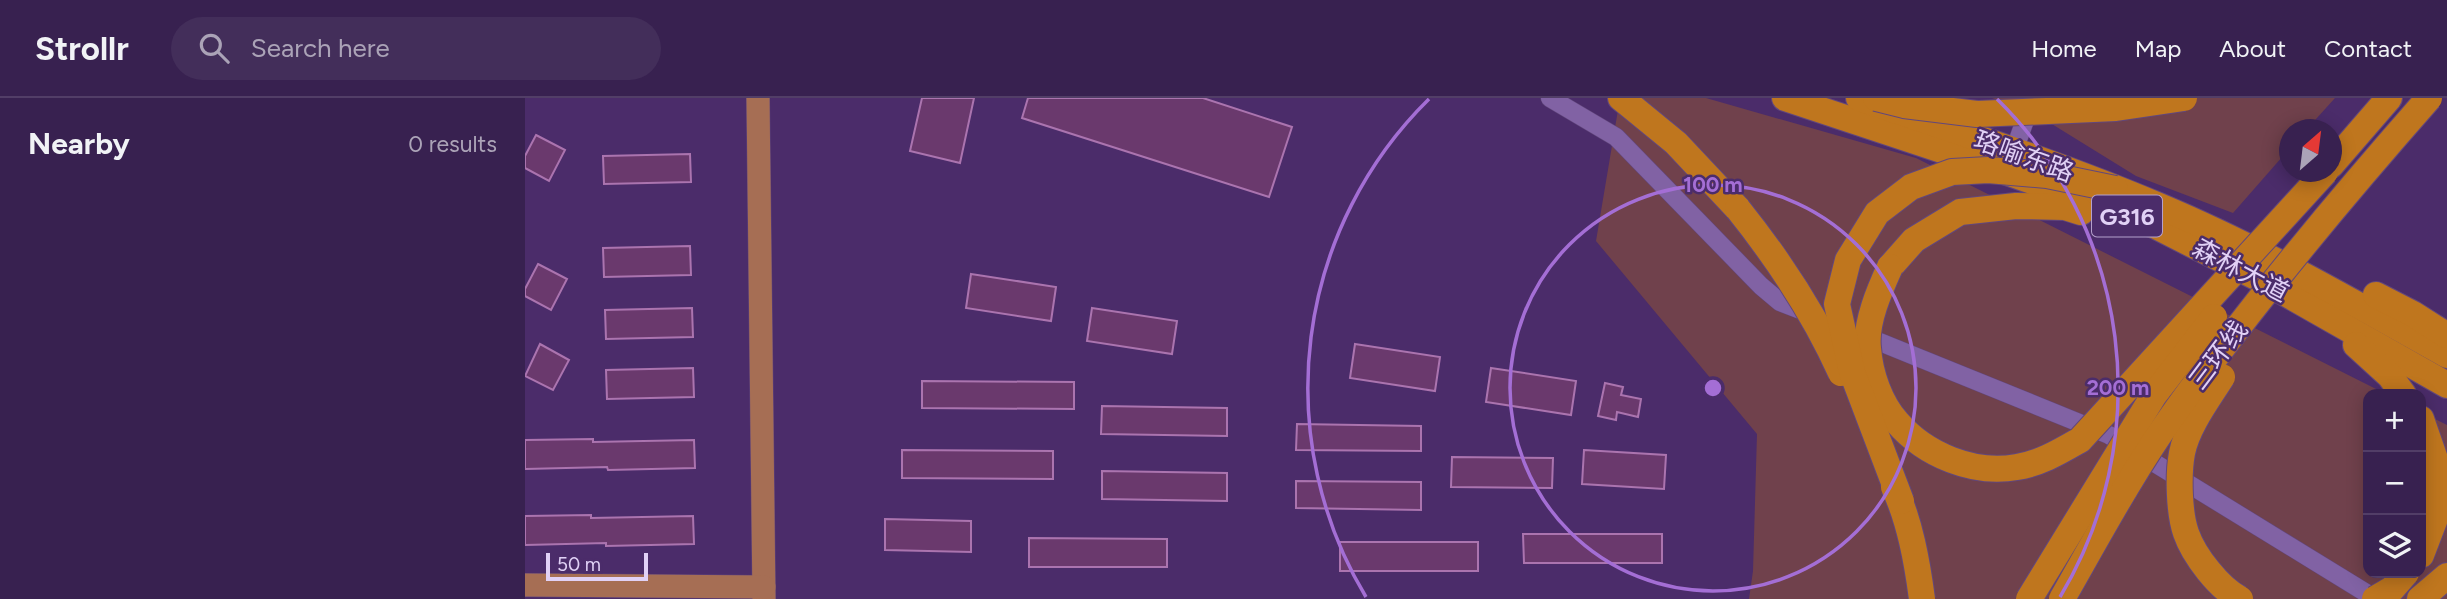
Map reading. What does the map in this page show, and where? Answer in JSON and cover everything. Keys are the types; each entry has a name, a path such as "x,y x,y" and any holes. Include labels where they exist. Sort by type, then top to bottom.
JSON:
{"highway":[{"path":"1621,98 1676,143 1763,240 1827,341 1901,501"},
{"name":"森林大道","path":"1785,98 1993,167 2154,225 2299,301 2447,385"},
{"name":"珞喻东路","path":"1860,98 2160,206 2279,262 2447,355"},
{"path":"1876,98 1977,114 2116,108 2184,98"},
{"name":"森林大道","path":"1905,98 2019,137 2176,197 2401,309 2447,336"},
{"name":"三环线","path":"2342,153 2389,98"},
{"name":"三环线","path":"2062,599 2126,488 2174,414 2246,318 2356,181 2429,98"},
{"path":"1922,599 1917,558 1901,501 1852,372 1837,304 1849,260 1877,213 1911,187 1952,172 1988,170 2047,175 2115,189"},
{"path":"2240,599 2205,568 2186,533 2180,494 2182,452 2199,411 2356,181"},
{"path":"2184,241 2065,207 2016,206 1960,212 1914,240 1890,267 1875,300 1867,346 1876,387 1896,421 1918,441 1955,462 1983,469 2015,468 2046,460 2080,440 2316,182"},
{"name":"三环线","path":"2029,599 2154,395 2318,182"},
{"path":"2299,301 2359,348 2390,376 2399,389"},
{"path":"2361,307 2439,374 2447,385"},
{"path":"2426,433 2435,459 2439,508 2426,543"},
{"path":"2420,599 2447,576"},
{"path":"2375,599 2392,589 2402,578"}],"main road":[{"path":"525,585 764,593 758,98"}],"street":[{"path":"1550,98 1616,137 1761,286 1780,302 2109,435 2375,599"},
{"path":"2019,137 2033,98"}],"shaded area":[{"path":"1620,98 1706,98 1916,158 2376,389 2363,389 2363,578 2426,578 2426,414 2447,425 2447,599 1749,599 1753,571 1757,434 1596,241"},
{"path":"1992,98 2335,98 2316,119 2279,119 2279,160 2233,213 2136,176 2013,100 2010,104"}],"building":[{"path":"922,98 974,98 960,163 910,151"},
{"path":"1028,98 1203,98 1292,127 1269,197 1022,118"},
{"path":"536,135 565,150 549,181 525,168 525,156"},
{"path":"690,154 691,182 604,184 603,156"},
{"path":"690,246 691,275 604,277 603,248"},
{"path":"538,264 567,279 551,310 525,296 525,289"},
{"path":"971,274 1056,287 1051,321 966,308"},
{"path":"692,308 693,337 606,339 605,310"},
{"path":"1092,308 1177,321 1172,354 1087,341"},
{"path":"540,344 569,360 553,390 525,376"},
{"path":"1355,344 1440,357 1435,391 1350,378"},
{"path":"693,368 694,397 607,399 606,370"},
{"path":"1491,368 1576,381 1571,415 1486,402"},
{"path":"922,381 1074,382 1074,409 922,408"},
{"path":"1605,383 1623,387 1621,395 1641,399 1638,417 1617,412 1616,420 1598,416"},
{"path":"1102,406 1227,408 1227,436 1101,434"},
{"path":"1297,424 1421,426 1421,451 1296,450"},
{"path":"593,439 593,442 694,440 695,468 525,469 525,440"},
{"path":"902,450 1053,451 1053,479 902,478"},
{"path":"1584,450 1666,455 1664,489 1582,484"},
{"path":"1452,457 1553,458 1552,488 1451,487"},
{"path":"1102,471 1227,473 1227,501 1102,499"},
{"path":"1296,481 1421,482 1421,510 1296,508"},
{"path":"591,515 591,518 693,516 694,544 525,545 525,516"},
{"path":"885,519 971,521 971,552 885,550"},
{"path":"1523,534 1662,534 1662,563 1524,563"},
{"path":"1029,538 1167,539 1167,567 1029,567"},
{"path":"1340,542 1478,542 1478,571 1340,571"}]}
